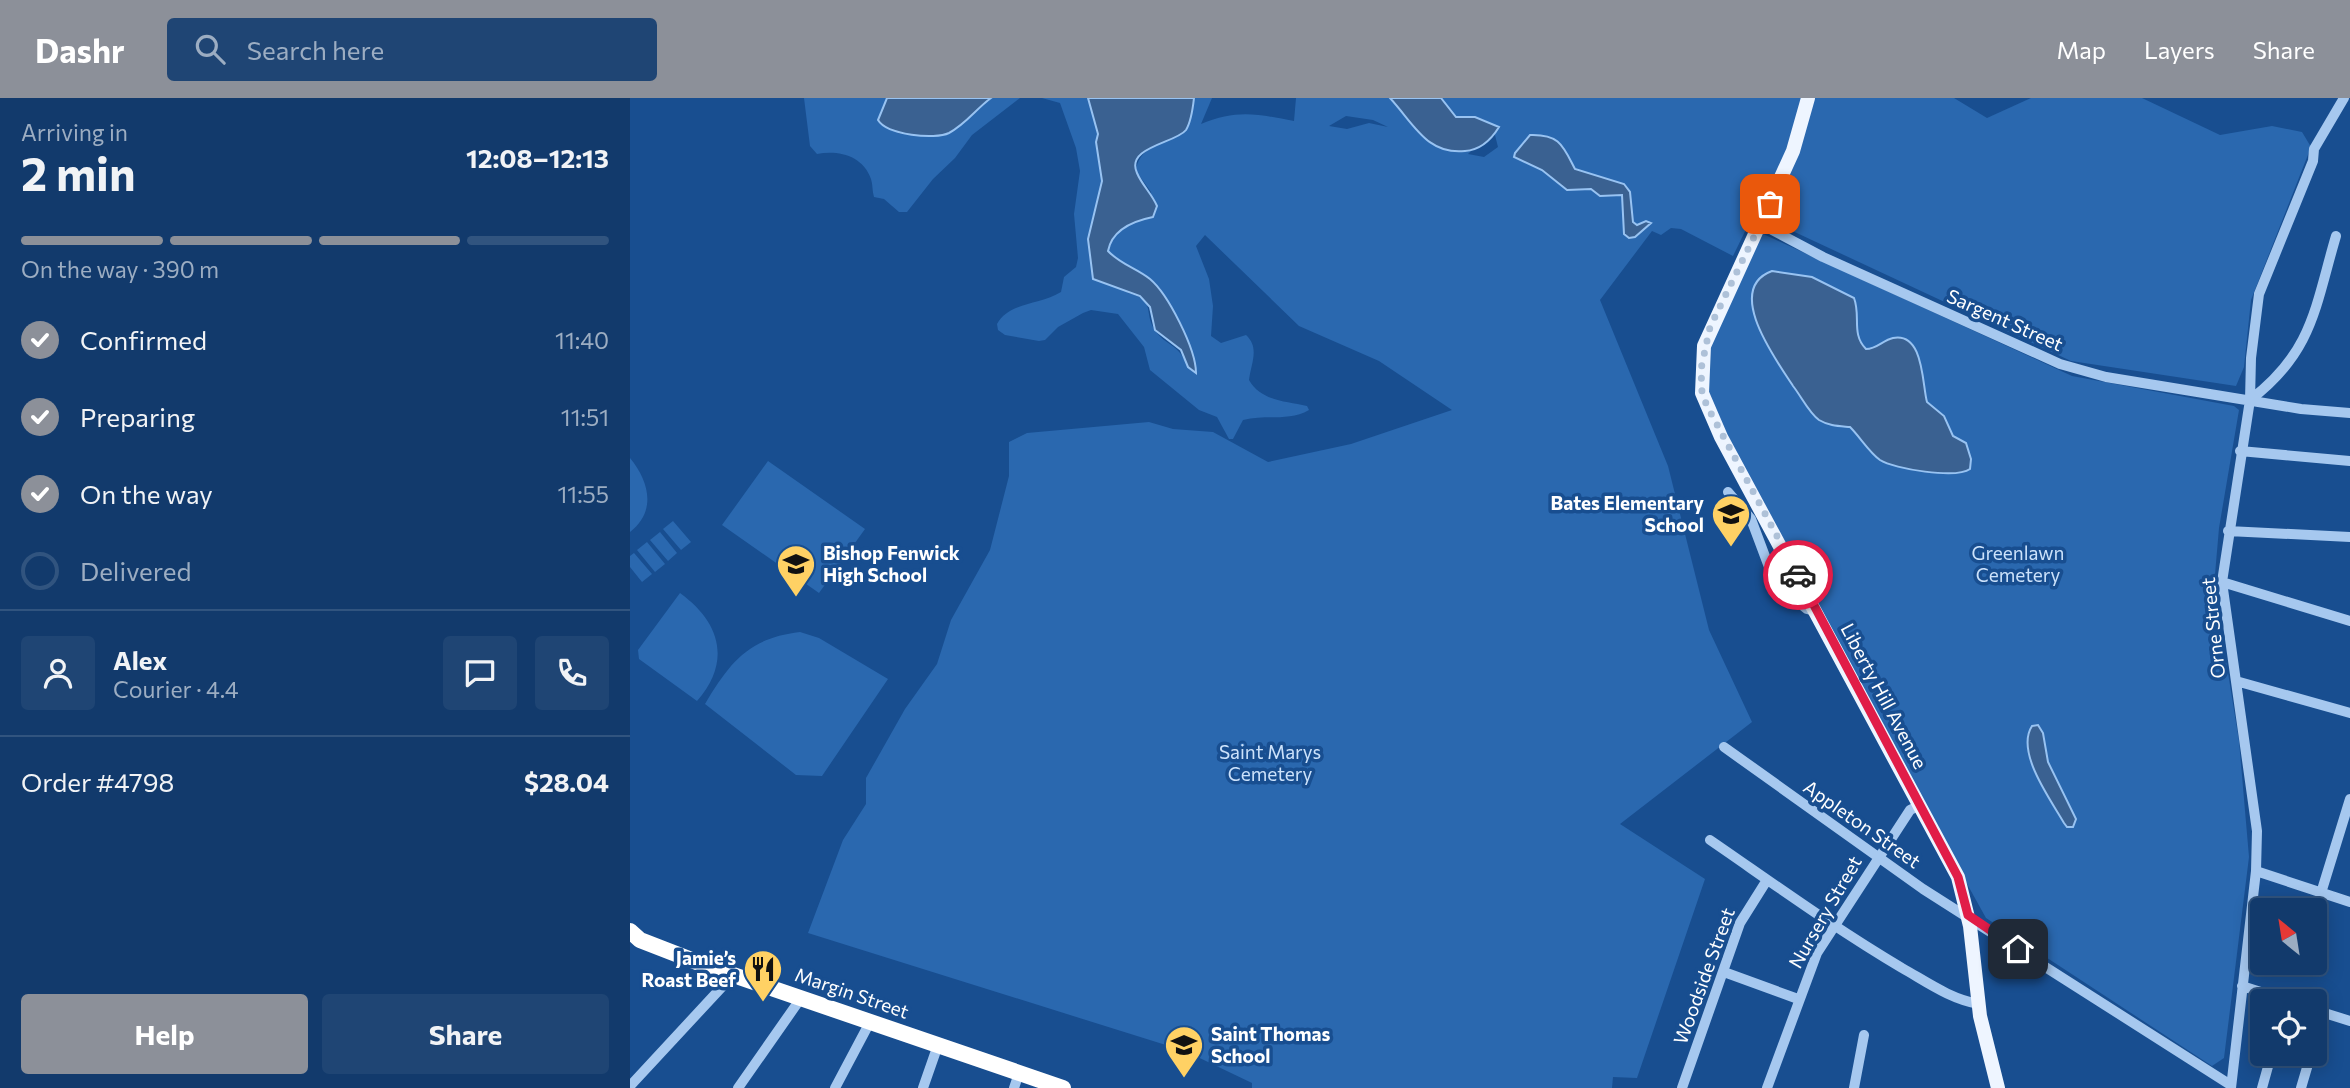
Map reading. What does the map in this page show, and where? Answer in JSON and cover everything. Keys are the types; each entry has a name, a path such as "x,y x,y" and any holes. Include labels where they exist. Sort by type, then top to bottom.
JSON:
{"highway":[{"name":"Margin Street","path":"633,941 938,1045 1017,1080 1063,1088"}],"main road":[{"name":"Liberty Hill Avenue","path":"1808,98 1793,151 1761,224 1710,327 1703,346 1700,382 1721,437 1818,612 1958,877 1968,915 1979,1004 1998,1088"}],"street":[{"name":"Orne Street","path":"2230,1086 2256,871 2255,797 2222,582 2240,451 2250,400 2251,358 2259,294 2314,161 2314,149 2344,98"},
{"name":"Sargent Street","path":"1761,224 1823,257 2060,365 2106,377 2350,413"},
{"path":"2250,400 2273,383 2298,351 2307,332 2336,236"},
{"path":"2240,451 2350,461"},
{"path":"1728,492 1751,519 1775,583 1807,609 1818,612"},
{"path":"2228,531 2350,537"},
{"path":"2222,582 2350,621"},
{"path":"2236,681 2350,713"},
{"name":"Appleton Street","path":"1724,747 1878,857 2230,1086"},
{"path":"2321,893 2350,799"},
{"name":"Nursery Street","path":"1767,1088 1817,953 1910,810 1920,805"},
{"path":"1710,840 1835,926 1956,999 1979,1004"},
{"path":"2256,871 2350,902"},
{"name":"Woodside Street","path":"1682,1088 1745,913 1767,880"},
{"path":"1724,972 1798,999"},
{"path":"630,1086 733,975"},
{"path":"2242,986 2251,989"},
{"path":"738,1088 801,998"},
{"path":"2327,1014 2350,1021"},
{"path":"835,1088 870,1022"},
{"path":"1854,1088 1864,1035"},
{"path":"922,1088 938,1045"},
{"path":"2262,1088 2268,1066"},
{"path":"2301,1088 2307,1066"}],"green space":[{"path":"804,98 887,98 880,112 899,134 922,133 971,117 991,98 1020,98 972,135 907,212 899,212 884,199 874,197 872,181 856,160 842,154 817,154 810,146"},
{"name":"Saint Marys Cemetery","path":"1042,98 1088,98 1090,101 1098,134 1102,181 1092,220 1128,293 1143,299 1155,330 1180,353 1188,367 1196,365 1182,326 1160,288 1108,252 1114,237 1124,227 1153,217 1151,192 1136,171 1138,163 1145,152 1178,136 1194,98 1212,98 1201,124 1226,116 1247,114 1294,121 1296,98 1390,98 1416,126 1436,142 1484,157 1498,147 1495,135 1485,120 1456,117 1441,98 1954,98 1987,118 2031,98 2142,98 2220,135 2272,126 2302,132 2311,147 2251,300 2244,367 2236,386 2071,361 1754,213 1733,256 1681,229 1671,228 1661,235 1652,231 1600,300 1668,466 1709,630 1752,722 1620,824 1705,879 1637,1078 1613,1077 1612,1088 1252,1088 1252,1083 1185,1051 808,933 843,840 866,804 866,778 905,709 937,664 951,620 990,550 1009,476 1009,442 1027,433 1149,422 1173,429 1213,432 1268,462 1351,444 1452,410 1379,361 1299,326 1205,235 1196,246 1209,279 1213,306 1211,336 1221,343 1246,335 1254,350 1249,380 1254,387 1267,396 1307,406 1309,410 1293,416 1243,420 1233,439 1229,439 1217,417 1199,410 1150,370 1144,347 1118,314 1091,310 1058,327 1045,340 1039,341 1005,335 998,330 997,324 1009,312 1061,292 1064,277 1076,267 1078,258 1074,214 1080,171 1076,148 1060,103","holes":["1346,116 1373,120 1388,127 1369,123 1347,129 1329,126"]},
{"name":"Greenlawn Cemetery","path":"1761,233 2072,376 2234,406 2239,410 2219,528 2214,586 2239,741 2249,857 2224,1058 2212,1066 1986,918 1966,882 1710,403 1704,372 1709,342"},
{"path":"630,458 642,476 647,505 639,524 630,532"},
{"path":"768,461 865,529 819,593 722,525"},
{"path":"673,521 691,542 681,550 663,529"},
{"path":"660,532 677,553 668,561 650,540"},
{"path":"647,542 665,564 655,572 637,550"},
{"path":"634,553 652,574 642,582 630,567 630,556"},
{"path":"680,593 704,616 717,643 715,671 697,701 639,659 638,650"},
{"path":"800,632 819,638 888,679 822,776 796,775 705,704 723,676 743,654 767,640"}],"shaded area":[{"path":"887,98 991,98 949,133 933,136 901,133 883,125 878,120"},
{"path":"1088,98 1194,98 1186,130 1181,135 1145,151 1135,164 1139,177 1157,206 1153,217 1138,221 1119,232 1108,251 1150,279 1165,297 1186,337 1196,373 1188,367 1181,350 1155,330 1150,307 1140,296 1093,279 1088,239 1102,181 1096,142 1098,134"},
{"path":"1390,98 1441,98 1456,117 1475,117 1499,127 1489,140 1476,149 1452,151 1431,143 1422,136"},
{"path":"1530,135 1554,139 1575,169 1624,184 1630,192 1633,222 1637,225 1646,221 1651,223 1635,237 1629,238 1624,234 1622,195 1600,196 1591,189 1567,190 1542,170 1514,157"},
{"path":"1772,271 1812,277 1854,298 1857,331 1866,349 1893,338 1903,338 1911,343 1920,361 1927,402 1944,416 1953,436 1966,443 1971,459 1970,469 1939,473 1887,463 1876,457 1850,427 1830,425 1815,417 1776,360 1758,326 1752,293 1758,280"},
{"path":"2038,725 2043,733 2048,762 2076,819 2073,827 2067,827 2064,823 2031,762 2028,737 2032,726"}],"way so far":[{"path":"1770,204 1710,327 1703,346 1700,382 1721,437 1798,575"}],"place":[{"name":"Bates Elementary School","path":"1731,548"},
{"name":"Bishop Fenwick High School","path":"796,598"},
{"name":"Jamie’s Roast Beef","path":"763,1003"},
{"name":"Saint Thomas School","path":"1184,1079"}],"route":[{"path":"1798,575 1958,877 1965,895 1968,915 2018,949"}]}
